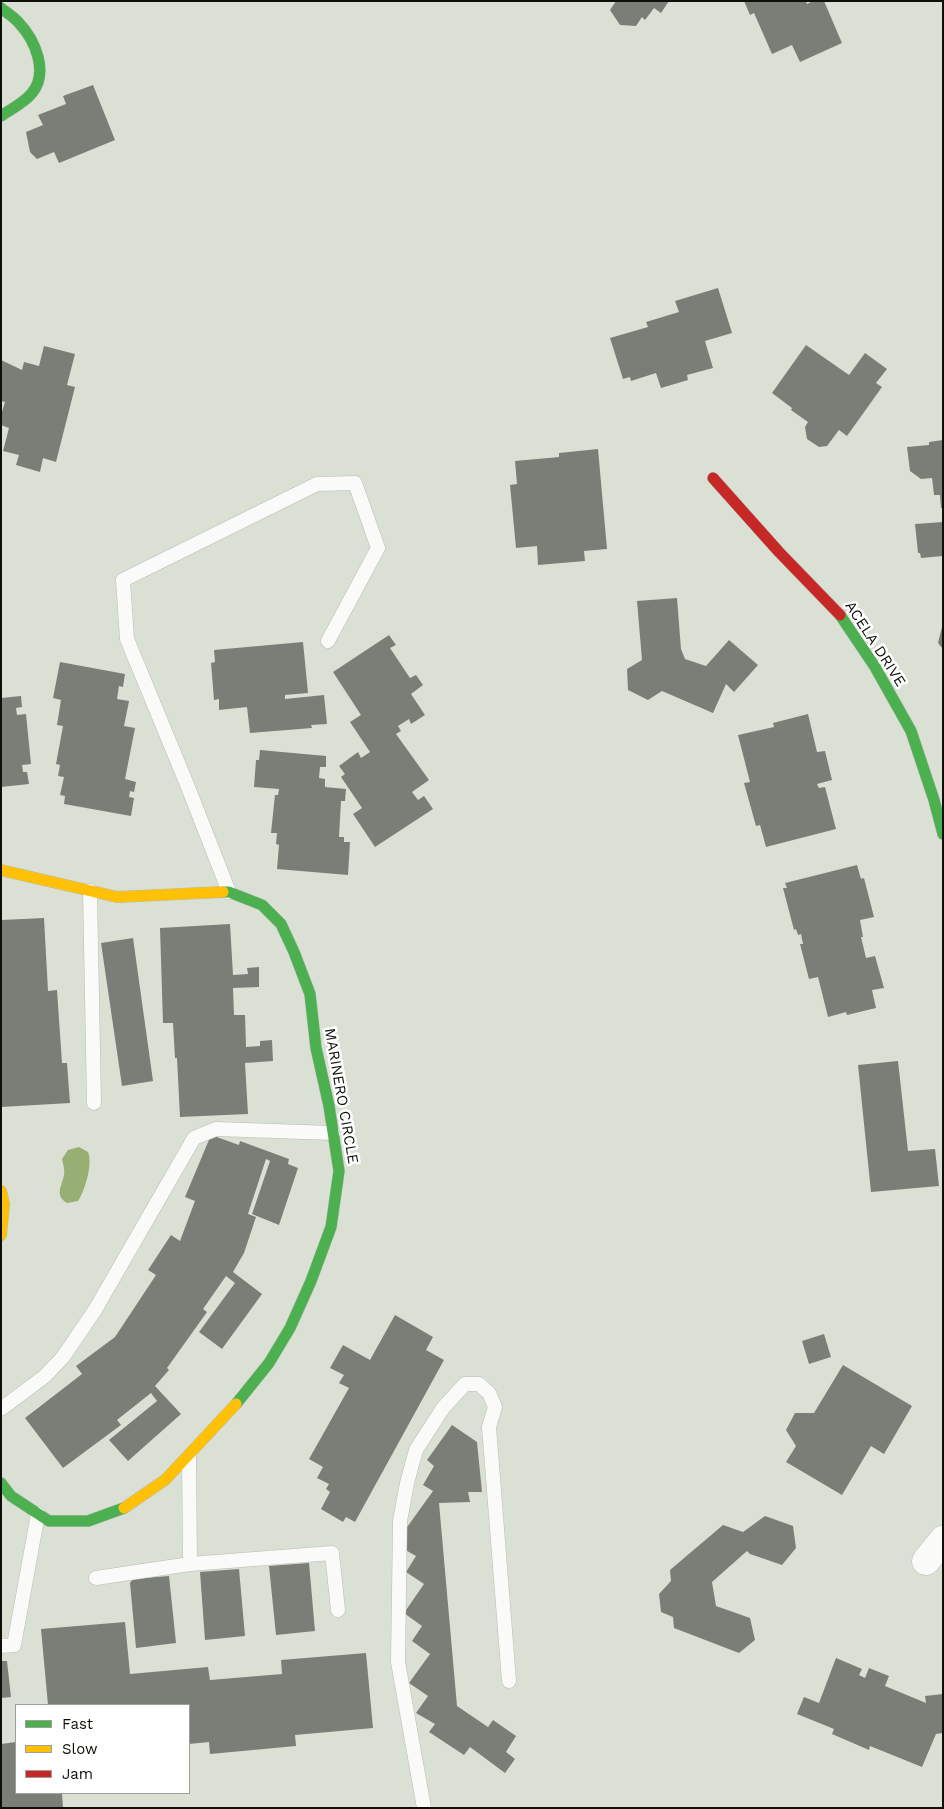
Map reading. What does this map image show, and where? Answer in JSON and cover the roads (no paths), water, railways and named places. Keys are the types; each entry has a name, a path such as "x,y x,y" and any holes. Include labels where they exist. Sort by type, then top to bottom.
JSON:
{"street":[{"path":"1,8 20,24 33,44 40,64 40,81 32,93 1,116"},
{"name":"ACELA DRIVE","path":"713,478 779,552 836,609 875,667 911,731 943,834"},
{"name":"MARINERO CIRCLE","path":"1,870 117,897 229,892 262,905 281,924 310,994 316,1048 339,1171 331,1227 311,1281 290,1328 269,1363 246,1393 165,1480 126,1507 88,1521 49,1521 11,1496 1,1483"},
{"path":"1,1192 4,1204 1,1235"},
{"path":"926,1561 943,1540"}],"lane":[{"path":"229,892 127,639 123,580 317,484 355,483 378,548 328,641"},
{"path":"90,891 94,1103"},
{"path":"1,1409 45,1376 63,1357 95,1310 194,1138 216,1129 333,1133"},
{"path":"424,1808 398,1662 400,1521 407,1483 416,1450 443,1408 465,1384 479,1384 489,1392 495,1406 489,1427 509,1681"},
{"path":"189,1456 190,1564"},
{"path":"1,1646 14,1645 38,1514"},
{"path":"96,1578 190,1564 332,1553 338,1610"}]}
